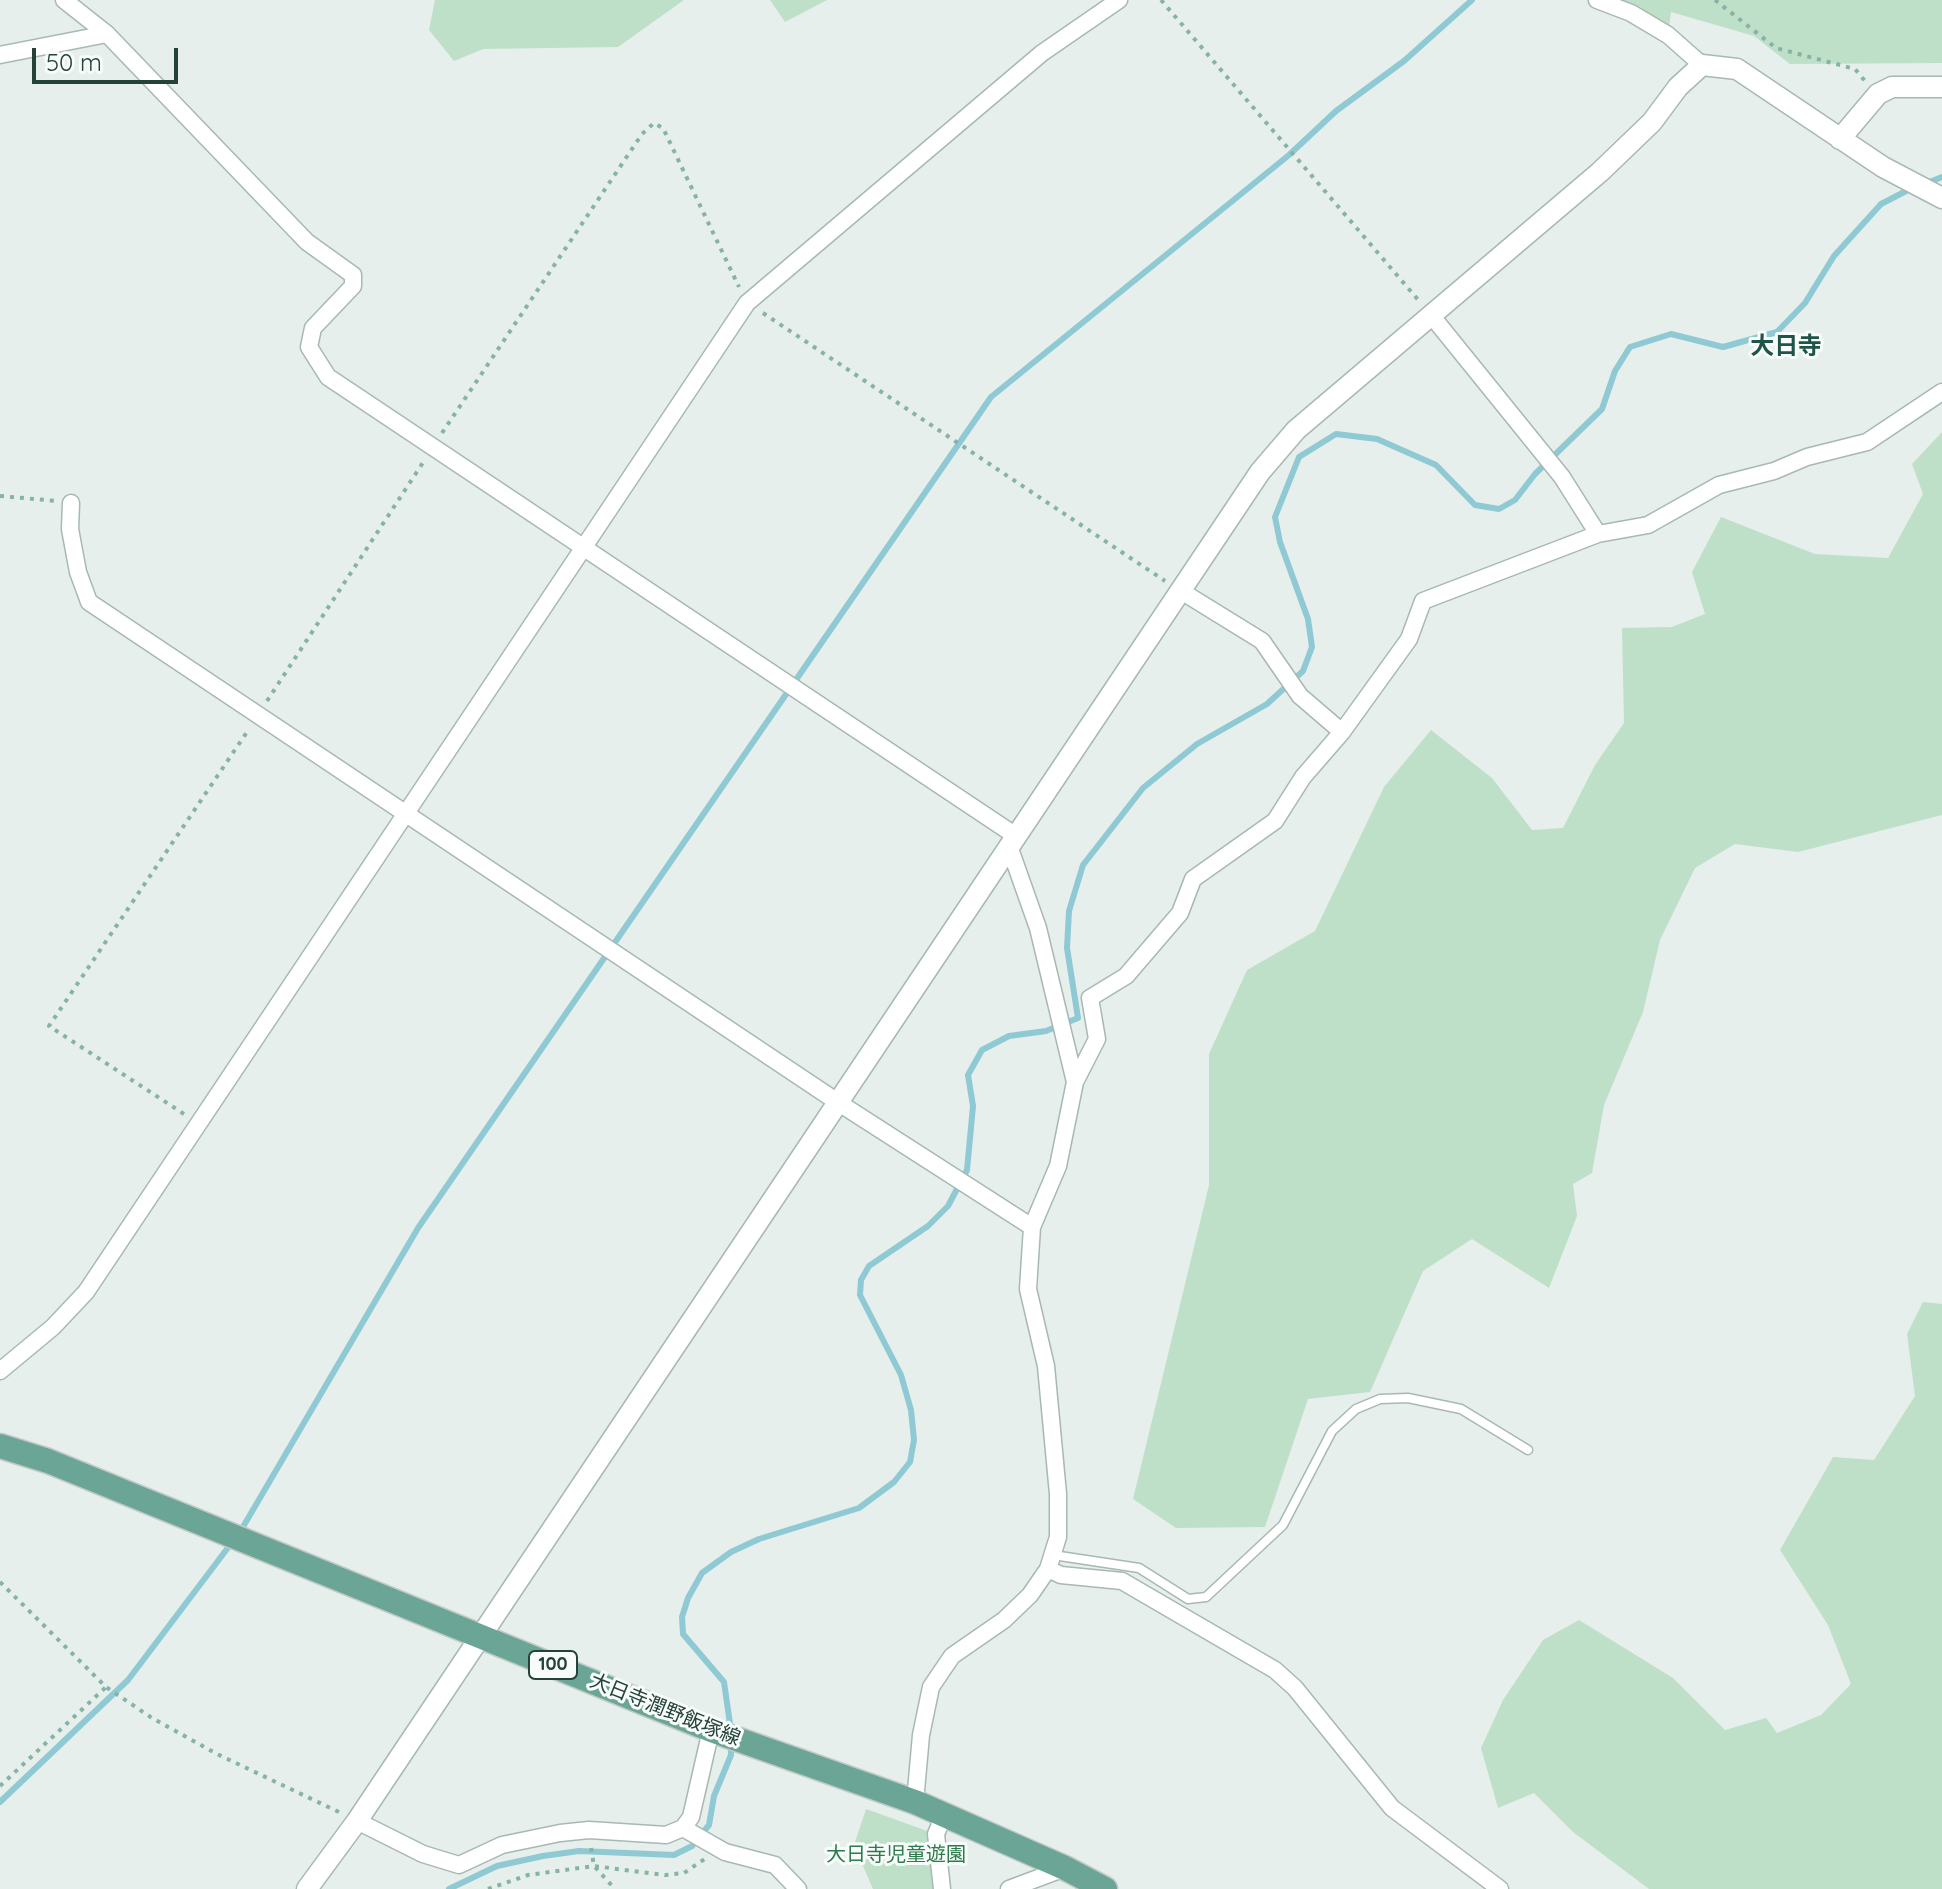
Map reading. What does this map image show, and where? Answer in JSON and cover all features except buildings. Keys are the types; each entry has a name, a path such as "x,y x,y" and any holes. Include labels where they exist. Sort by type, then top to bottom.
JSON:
{"main road":[{"name":"大日寺潤野飯塚線","path":"0,1446 48,1461 711,1730 915,1802 1065,1868 1105,1889"}],"street":[{"path":"64,0 107,34 307,242 353,275 353,286 346,296 313,328 309,347 328,377 585,547 1012,841 1038,928 1075,1082"},
{"path":"0,1371 53,1327 86,1292 747,303 1042,53 1119,0"},
{"path":"1597,0 1631,13 1668,35 1702,65 1737,69 1898,176 1940,198"},
{"path":"0,55 107,34"},
{"path":"307,1889 357,1821 1260,472 1296,430 1600,172 1652,122 1678,87 1702,65"},
{"path":"1840,139 1878,94 1892,87 1942,87"},
{"path":"1431,315 1562,477 1598,534"},
{"path":"915,1802 921,1735 931,1687 952,1656 1004,1620 1030,1595 1050,1562 1058,1537 1058,1494 1046,1366 1028,1289 1032,1227 1058,1166 1075,1082 1097,1039 1090,998 1126,976 1180,913 1193,879 1275,821 1303,777 1342,732 1409,639 1423,601 1598,534 1648,525 1719,485 1867,442 1942,392"},
{"path":"71,503 70,529 75,557 89,602 839,1103 1032,1227"},
{"path":"1181,591 1262,641 1300,696 1342,732"},
{"path":"1050,1562 1061,1575 1122,1581 1275,1670 1295,1688 1392,1808 1500,1889"},
{"path":"357,1821 423,1854 459,1865 502,1845 560,1833 589,1830 666,1835 683,1828 691,1817 711,1730"},
{"path":"942,1889 936,1834 944,1815"},
{"path":"683,1828 725,1852 775,1865 798,1889"},
{"path":"1009,1889 1065,1868"}],"lane":[{"path":"1050,1562 1139,1568 1188,1599 1206,1597 1283,1525 1332,1431 1356,1409 1380,1399 1408,1398 1461,1409 1528,1450"}],"path":[{"path":"1161,0 1431,315"},
{"path":"1715,0 1776,48 1855,69 1878,94"},
{"path":"199,1124 49,1026 259,715 642,134 654,123 663,128 747,303 1181,591"},
{"path":"0,496 71,503"},
{"path":"0,1582 106,1687 152,1718 217,1754 357,1821"},
{"path":"0,1786 106,1687"},
{"path":"488,1889 528,1875 594,1866 665,1875 684,1873 704,1864 714,1846"},
{"path":"594,1866 615,1889"}],"green space":[{"path":"435,0 684,0 618,47 483,49 454,61 429,30"},
{"path":"770,0 827,0 785,22"},
{"path":"1620,0 1942,0 1942,63 1790,64 1754,36 1671,12 1668,35 1641,7 1626,6"},
{"path":"1942,432 1942,815 1798,852 1735,844 1695,868 1660,940 1643,1012 1604,1105 1592,1173 1573,1184 1577,1216 1549,1288 1472,1239 1423,1271 1370,1392 1308,1399 1265,1527 1176,1528 1133,1499 1209,1185 1209,1054 1247,970 1315,931 1384,787 1431,730 1492,778 1532,830 1563,828 1595,765 1624,723 1622,628 1672,627 1705,614 1692,572 1721,517 1815,554 1888,558 1923,494 1912,464"},
{"path":"1923,1302 1942,1304 1942,1889 1649,1889 1573,1832 1534,1793 1498,1808 1481,1748 1503,1700 1543,1640 1579,1620 1673,1678 1725,1730 1766,1718 1777,1733 1821,1715 1851,1684 1828,1625 1780,1550 1833,1457 1874,1460 1915,1396 1907,1334"},
{"name":"大日寺児童遊園","path":"866,1809 930,1832 935,1889 873,1889 854,1845"}],"waterway":[{"path":"240,1532 418,1228 991,397 1289,155 1336,111 1404,61 1472,0"},
{"path":"1927,183 1942,177"},
{"path":"731,1731 724,1682 683,1634 682,1617 688,1598 702,1573 731,1552 759,1539 859,1508 894,1482 910,1462 914,1440 911,1410 901,1375 860,1295 861,1280 869,1266 928,1226 948,1206 967,1170 973,1106 968,1075 982,1050 1009,1036 1046,1031 1078,1018 1067,948 1069,911 1083,865 1143,788 1197,744 1267,704 1303,671 1312,647 1308,619 1280,542 1275,517 1299,457 1336,434 1377,439 1436,465 1475,505 1499,509 1515,500 1535,474 1602,409 1615,371 1630,347 1671,334 1723,347 1777,332 1805,303 1834,256 1881,204 1912,188"},
{"path":"0,1802 128,1680 233,1541"},
{"path":"449,1889 497,1866 543,1856 579,1851 674,1855 692,1846 709,1825 714,1796 731,1755 731,1743"}],"district":[{"name":"大日寺","path":"1786,347"}]}
